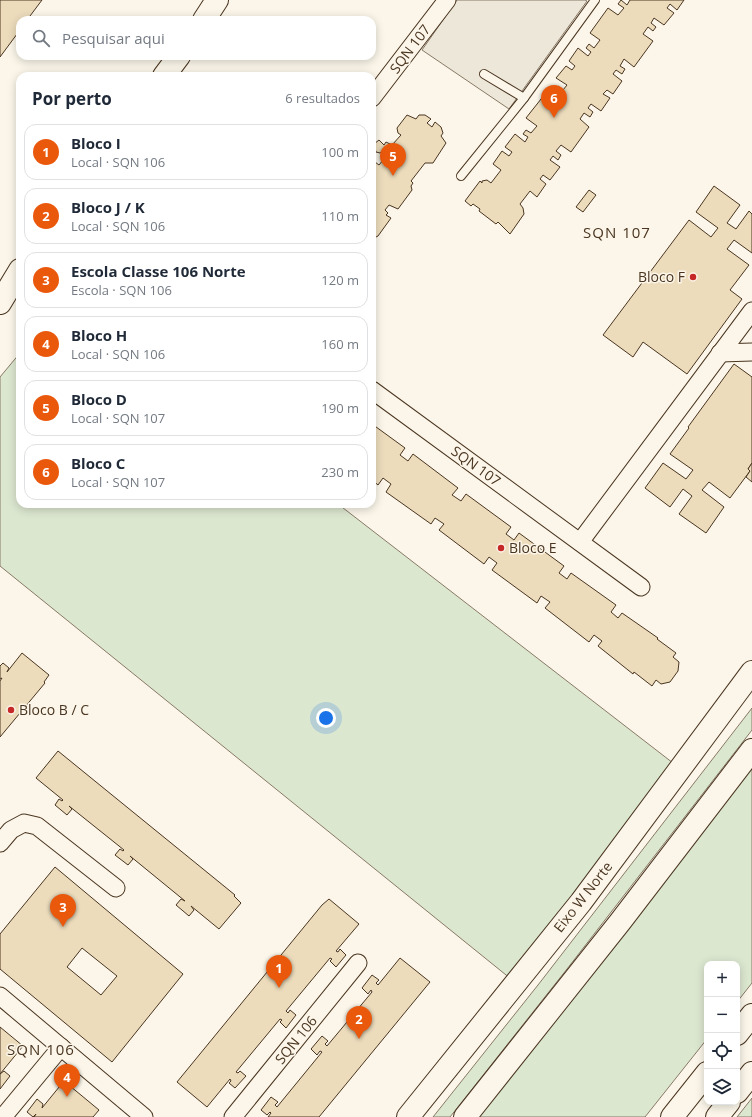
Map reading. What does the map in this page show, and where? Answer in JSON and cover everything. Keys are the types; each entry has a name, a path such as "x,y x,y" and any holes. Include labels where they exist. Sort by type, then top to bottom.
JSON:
{"main road":[{"path":"207,16 217,0"},
{"path":"167,72 176,60"},
{"path":"0,286 16,273"},
{"path":"0,303 16,276"},
{"name":"Eixo W Norte","path":"408,1117 581,902 752,672"},
{"path":"465,1117 620,922 752,750"},
{"path":"738,1033 752,1015"},
{"path":"740,1088 752,1073"},
{"path":"672,1117 704,1077"},
{"path":"717,1117 727,1105"}],"street":[{"name":"SQN 107","path":"376,93 447,0"},
{"path":"580,542 752,311"},
{"path":"720,353 752,352"},
{"name":"SQN 107","path":"376,393 642,586"},
{"path":"0,843 11,830 24,823 37,826 116,888"},
{"name":"SQN 106","path":"233,1117 358,963"},
{"path":"0,996 144,1117"},
{"path":"4,1117 61,1047"}],"lane":[{"path":"461,176 524,98 595,0"},
{"path":"484,74 524,98"}],"green space":[{"path":"16,358 16,508 343,508 673,763 511,979 0,566 0,377"},
{"path":"752,708 752,730 567,969 450,1117 433,1117 538,985"},
{"path":"752,768 752,983 740,998 740,961 704,961 704,1043 645,1117 474,1117"},
{"path":"752,1098 752,1117 737,1117"}],"shaded area":[{"path":"457,0 587,1 509,109 422,50"}],"building":[{"path":"0,0 42,0 30,16 16,16 16,35 0,57"},
{"path":"621,0 627,5 630,0 684,0 677,10 670,4 667,8 674,13 664,25 654,18 651,23 656,27 653,31 648,27 643,34 653,41 634,67 624,59 620,66 625,69 622,74 616,70 613,74 622,81 613,94 607,90 603,94 610,98 601,111 591,104 588,108 593,112 590,117 584,113 580,119 589,127 571,152 561,145 556,151 561,155 558,160 553,156 550,160 560,167 550,180 543,175 540,179 546,184 537,197 530,191 520,204 523,208 524,214 510,234 498,222 496,224 479,211 480,209 473,204 471,206 465,201 480,181 482,183 482,181 487,180 491,183 501,170 493,164 502,151 509,156 512,152 505,147 515,134 525,142 528,137 523,134 526,130 531,133 537,126 526,118 545,94 555,101 560,94 555,90 558,86 563,90 567,85 556,78 566,66 572,70 575,66 569,61 578,48 588,56 591,52 586,48 589,44 594,48 600,40 590,33 608,8 618,15 624,8 618,4"},
{"path":"407,115 416,119 419,115 425,115 431,119 427,123 432,127 435,122 441,127 443,133 441,136 446,143 433,163 425,163 411,181 413,183 411,186 412,190 398,209 389,205 385,210 388,213 386,215 391,218 376,237 376,163 379,165 388,154 383,151 380,153 376,152 376,142 379,140 384,145 386,142 392,145 401,135 398,133 397,128"},
{"name":"Bloco F","path":"714,186 740,205 727,223 736,229 749,211 752,214 752,253 734,240 727,249 749,265 730,290 742,299 687,374 643,342 633,357 603,335 689,220 711,237 718,228 696,212"},
{"path":"589,190 596,195 583,212 576,207"},
{"path":"734,364 752,377 752,463 748,469 750,471 730,498 709,482 702,490 724,507 706,533 679,514 692,496 683,489 670,507 645,488 663,463 686,479 693,470 670,454"},
{"name":"Bloco E","path":"376,427 405,448 400,455 408,461 413,454 458,488 452,495 461,501 466,494 511,527 506,534 514,540 519,533 564,566 559,573 567,579 571,573 616,605 611,612 618,618 622,613 658,638 657,639 676,653 673,657 679,662 678,671 670,682 661,684 656,680 652,686 634,672 633,674 598,646 602,641 594,635 589,642 545,608 550,602 541,596 537,603 492,570 497,563 489,557 484,564 439,530 444,524 435,518 431,524 386,492 391,484 383,478 378,485 376,483"},
{"path":"752,463 752,482 746,477 750,471 748,469"},
{"name":"Bloco B / C","path":"22,653 49,675 44,682 45,683 0,737 0,681 2,678 0,679 0,666 3,663 9,668 7,672"},
{"path":"58,751 235,895 234,896 241,903 219,929 191,906 194,910 189,916 176,905 181,899 185,901 130,856 133,859 128,865 115,855 120,849 123,851 124,850 69,806 72,809 67,815 55,805 59,799 62,801 63,800 36,778"},
{"path":"55,867 183,974 112,1062 0,969 0,934","holes":["82,948 117,976 101,995 67,967"]},
{"path":"329,899 359,924 336,951 338,952 340,949 346,955 336,967 330,961 332,959 330,958 286,1011 288,1013 290,1010 296,1015 286,1028 280,1022 282,1020 280,1019 236,1072 238,1073 240,1071 246,1076 235,1088 229,1083 231,1081 230,1079 207,1107 177,1082 322,905"},
{"path":"400,958 430,982 319,1117 268,1117 271,1113 270,1112 267,1115 261,1110 271,1097 278,1102 275,1105 277,1107 322,1052 320,1051 317,1055 311,1049 322,1036 328,1041 325,1044 327,1046 372,992 371,990 368,994 362,988 372,975 379,980 376,983 378,985"},
{"path":"0,1027 23,1046 0,1074"},
{"path":"4,1071 10,1076 0,1089 0,1074"},
{"path":"64,1081 99,1110 93,1117 34,1117 36,1114 33,1117 27,1112 37,1099 43,1104 42,1108"}],"place":[{"name":"Bloco C","path":"554,118"},
{"name":"Bloco D","path":"393,176"},
{"name":"Bloco F","path":"693,277"},
{"name":"Bloco E","path":"501,548"},
{"name":"Bloco B / C","path":"11,710"},
{"name":"Escola Classe 106 Norte","path":"63,927"},
{"name":"Bloco I","path":"279,988"},
{"name":"Bloco J / K","path":"359,1039"},
{"name":"Bloco H","path":"67,1097"}],"district":[{"name":"SQN 107","path":"617,233"},
{"name":"SQN 106","path":"41,1050"}]}
